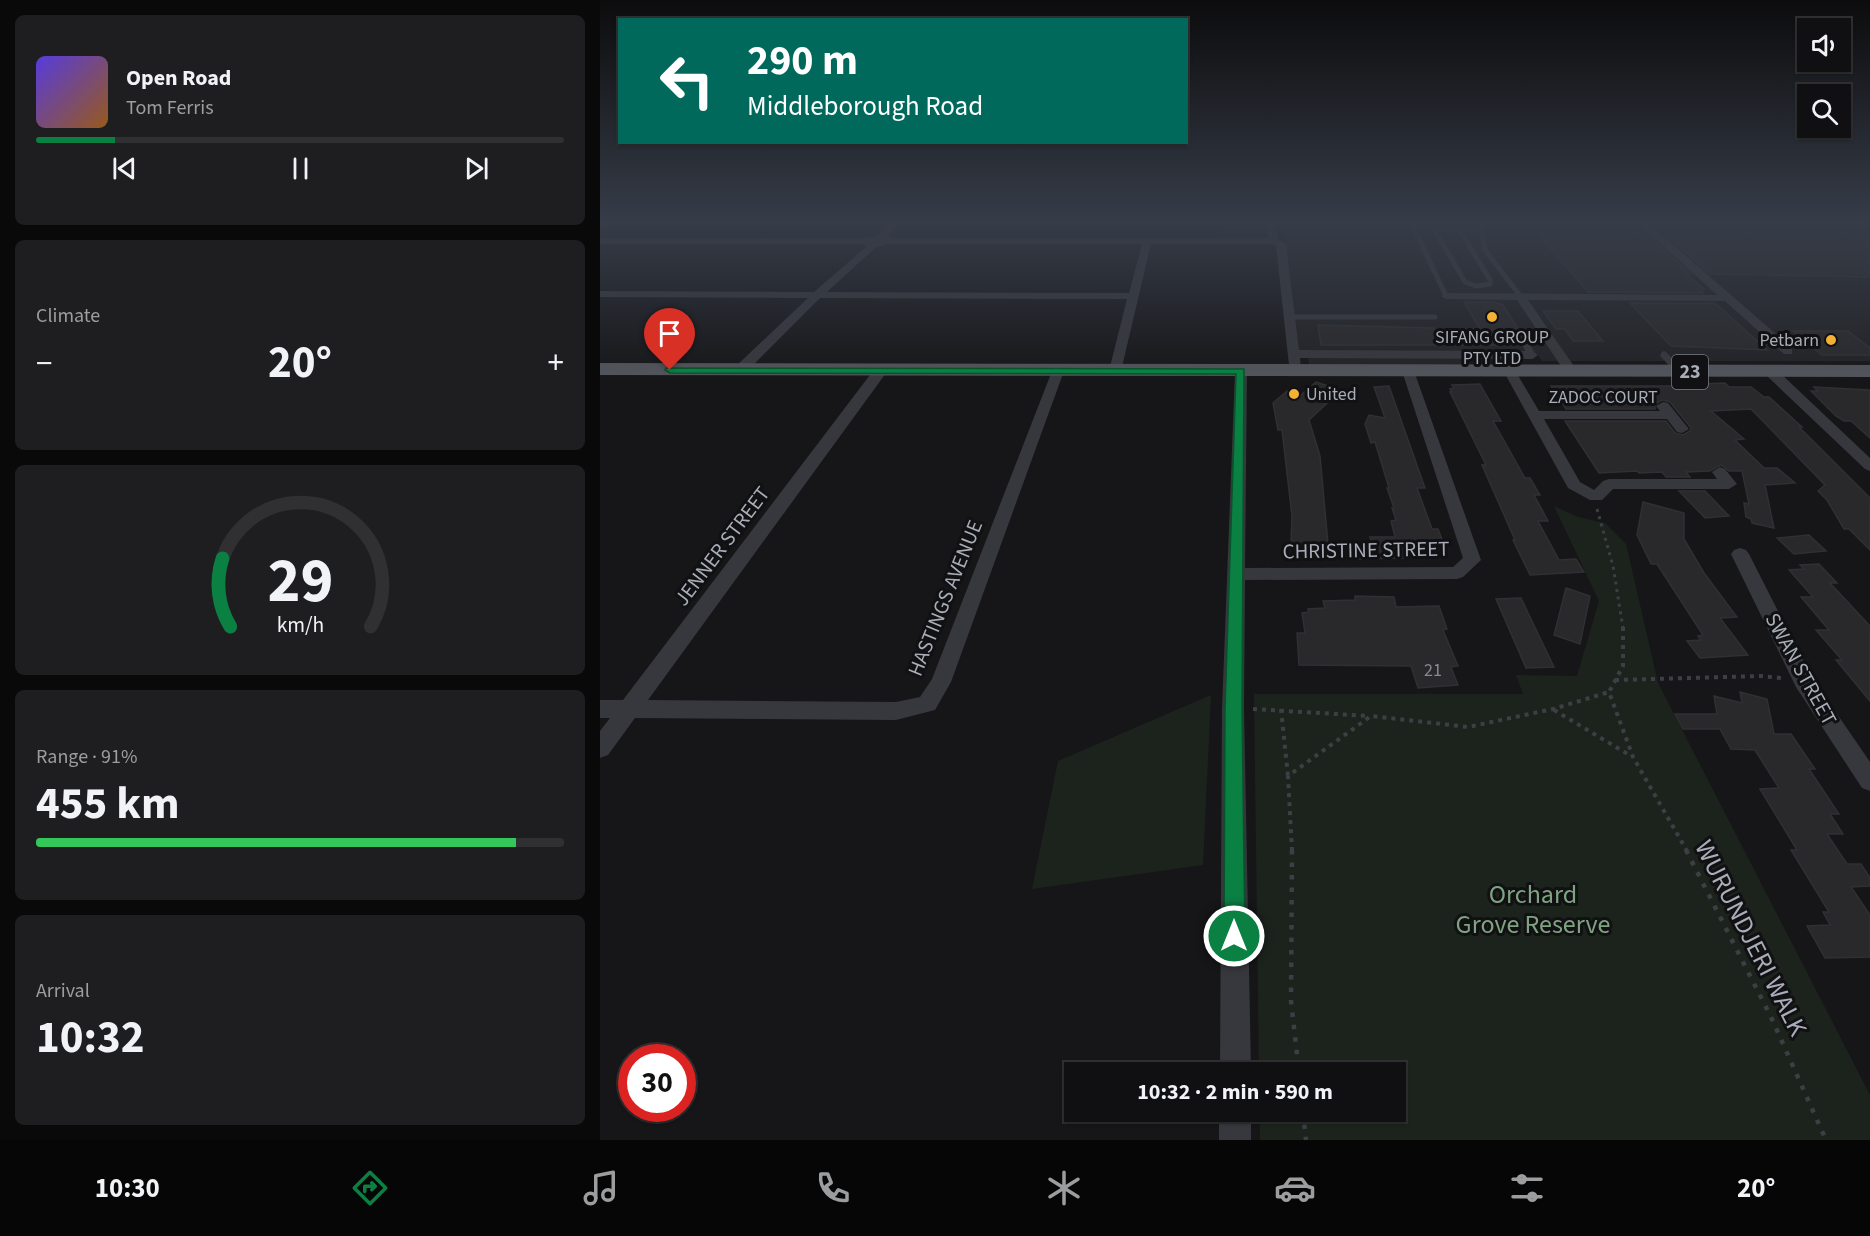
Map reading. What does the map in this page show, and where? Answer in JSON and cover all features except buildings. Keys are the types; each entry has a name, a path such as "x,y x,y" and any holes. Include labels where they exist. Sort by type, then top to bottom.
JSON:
{"main road":[{"name":"23","path":"600,369 1241,371 1294,363 1413,366 1510,372 1870,371"}],"street":[{"path":"740,370 839,275"},
{"path":"1114,371 1138,275"},
{"path":"1285,275 1294,363"},
{"path":"1701,275 1788,351"},
{"path":"600,294 1133,296"},
{"path":"1446,296 1727,298"},
{"path":"1521,297 1572,372"},
{"path":"1413,366 1532,355"},
{"name":"CHRISTINE STREET","path":"1238,574 1457,573 1472,560 1413,366"},
{"name":"JENNER STREET","path":"600,748 881,370"},
{"name":"HASTINGS AVENUE","path":"600,709 896,711 927,704 941,682 1058,370"},
{"path":"1235,1062 1233,709 1238,574 1241,371"},
{"path":"1510,372 1574,485 1596,497 1609,484 1729,484 1719,472"},
{"path":"1771,372 1870,466"},
{"name":"ZADOC COURT","path":"1535,415 1666,410 1682,429"},
{"name":"SWAN STREET","path":"1740,554 1803,681 1870,781"},
{"path":"1235,1122 1235,1140"}],"lane":[{"path":"1436,275 1446,296"},
{"path":"1461,275 1465,282 1476,286 1490,284 1487,275"},
{"path":"1504,275 1521,297"},
{"path":"1290,317 1435,317"},
{"path":"1532,355 1520,335 1547,335"},
{"path":"1664,356 1680,372"}],"path":[{"path":"1233,709 1281,709 1468,727 1553,709 1609,692 1623,666 1623,620 1613,566 1598,518 1596,497"},
{"path":"1615,680 1760,676 1803,681"},
{"name":"WURUNDJERI WALK","path":"1609,692 1633,757 1683,844 1766,1006 1826,1140"},
{"path":"1281,709 1288,776 1293,871 1292,1001 1298,1062"},
{"name":"WURUNDJERI WALK","path":"1553,709 1633,757"},
{"path":"1288,776 1371,716"},
{"path":"1304,1122 1306,1140"}],"shaded area":[{"path":"1287,275 1870,275 1870,361 1542,361 1537,354 1460,354 1464,365 1309,365 1308,354 1294,354"}],"green space":[{"name":"Orchard Grove Reserve","path":"1554,506 1578,517 1605,523 1626,544 1658,683 1870,1095 1870,1140 1260,1140 1260,1122 1406,1122 1406,1062 1259,1062 1254,694 1523,694 1516,675 1577,676 1599,601"},
{"path":"1211,695 1203,865 1032,889 1058,761"}],"place":[{"name":"SIFANG GROUP PTY LTD","path":"1492,317"},
{"name":"Petbarn","path":"1831,340"},
{"name":"United","path":"1294,394"}],"route":[{"path":"670,370 1241,371 1238,574 1233,709 1234,936"}]}
